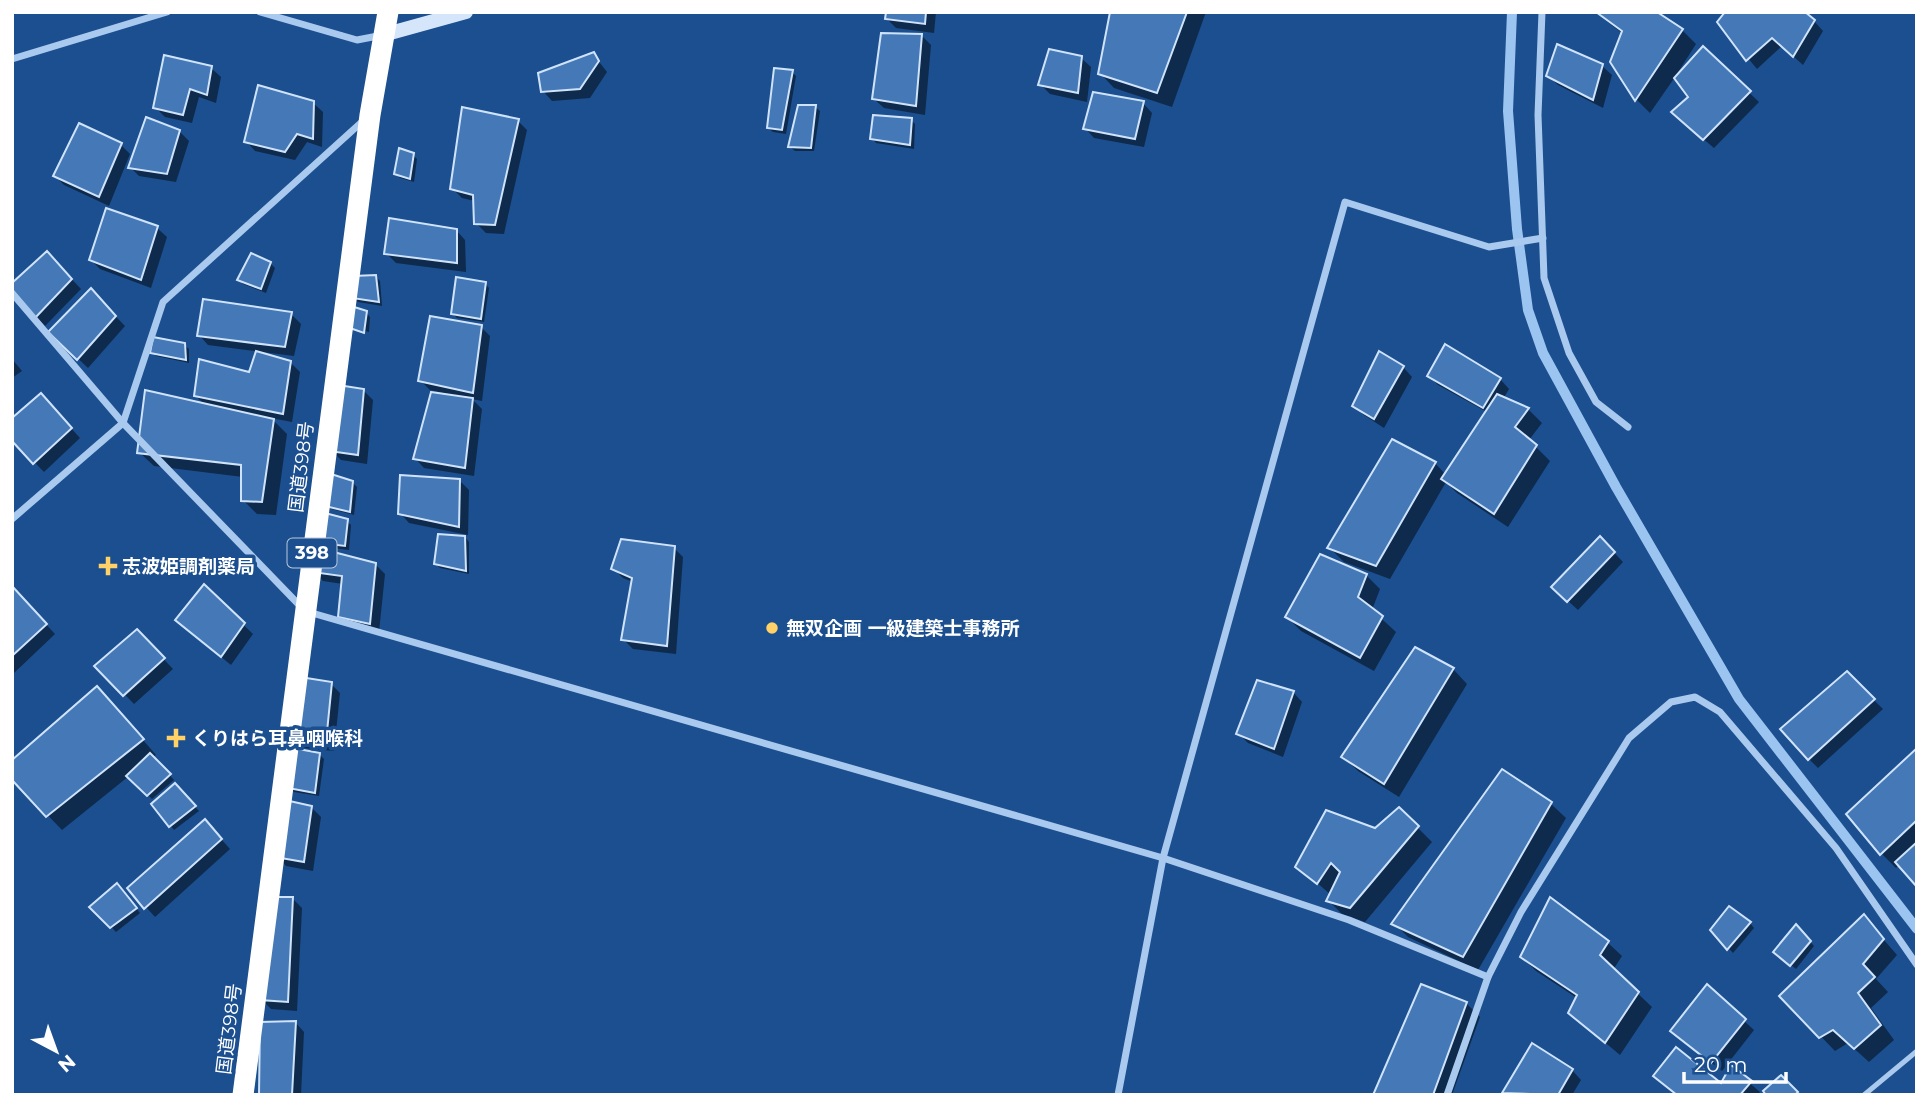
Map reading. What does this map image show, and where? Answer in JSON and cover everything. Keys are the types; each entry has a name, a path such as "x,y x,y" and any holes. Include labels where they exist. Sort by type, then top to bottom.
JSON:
{"highway":[{"name":"国道398号","path":"243,1095 370,115 388,12"}],"street":[{"path":"12,59 167,12"},
{"path":"260,12 357,40 466,12"},
{"path":"1542,12 1538,115 1541,238 1545,278 1569,353 1596,402 1628,427"},
{"path":"12,519 123,423 163,302 370,115"},
{"path":"1118,1095 1163,858 1345,202 1489,247 1541,238"},
{"path":"12,293 123,423 305,611 1163,858 1349,920 1488,977"},
{"path":"1447,1095 1488,977 1521,912 1629,738 1671,702 1695,697 1720,712 1836,848 1917,965"}],"lane":[{"path":"1864,1095 1917,1051"}],"building":[{"path":"886,12 926,12 925,24 885,19"},
{"path":"1110,12 1187,12 1157,93 1098,74"},
{"path":"1596,12 1657,12 1683,29 1635,101 1610,62 1622,31"},
{"path":"1725,12 1805,12 1815,20 1793,57 1772,38 1746,61 1717,22"},
{"path":"881,33 922,34 916,106 872,99"},
{"path":"1557,44 1603,64 1593,100 1546,76"},
{"path":"1703,46 1751,91 1703,140 1671,112 1688,97 1674,78"},
{"path":"1049,49 1082,56 1078,93 1038,85"},
{"path":"594,52 599,61 580,89 541,92 538,73"},
{"path":"164,55 212,66 207,95 190,89 183,115 153,108"},
{"path":"774,68 793,70 782,130 767,128"},
{"path":"258,85 314,101 313,139 297,134 285,152 244,142"},
{"path":"1093,92 1144,101 1135,139 1083,129"},
{"path":"798,105 816,105 811,148 788,147"},
{"path":"462,107 519,119 495,225 474,224 473,195 450,189"},
{"path":"873,115 912,118 910,145 870,139"},
{"path":"146,117 180,130 167,174 128,168"},
{"path":"79,123 122,143 99,197 53,176"},
{"path":"399,148 414,153 410,179 394,174"},
{"path":"106,208 158,226 141,280 89,260"},
{"path":"389,218 457,229 457,263 384,254"},
{"path":"47,251 72,279 35,318 12,293 12,283"},
{"path":"251,253 271,262 261,289 237,280"},
{"path":"376,275 379,302 352,298 353,276"},
{"path":"456,277 486,282 481,319 451,314"},
{"path":"91,288 116,316 77,360 48,332"},
{"path":"203,299 292,312 285,347 197,336"},
{"path":"351,306 367,311 364,333 347,327"},
{"path":"430,316 482,325 473,393 418,381"},
{"path":"153,337 185,343 186,360 150,353"},
{"path":"1445,344 1501,378 1483,408 1427,376"},
{"path":"256,351 291,361 283,414 194,396 199,359 249,372"},
{"path":"1379,351 1404,366 1374,419 1352,406"},
{"path":"338,385 364,389 358,455 329,451"},
{"path":"145,390 274,419 262,502 241,501 241,465 137,453"},
{"path":"431,392 473,398 465,468 413,459"},
{"path":"41,393 72,428 33,464 12,441 12,418"},
{"path":"1497,394 1529,408 1515,427 1537,445 1494,514 1441,479"},
{"path":"1392,439 1436,462 1376,566 1327,548"},
{"path":"331,474 353,481 350,512 325,506"},
{"path":"400,475 460,479 459,527 398,514"},
{"path":"325,513 348,519 345,546 320,543"},
{"path":"438,534 465,536 466,571 434,564"},
{"path":"1600,536 1615,552 1567,602 1551,587"},
{"path":"621,539 675,546 667,646 621,640 632,578 611,569"},
{"path":"318,548 376,563 370,624 338,617 342,576 312,572"},
{"path":"1320,554 1367,574 1358,597 1383,616 1360,658 1285,617"},
{"path":"204,584 245,623 221,657 175,620"},
{"path":"12,586 47,624 12,656"},
{"path":"137,629 165,658 123,696 94,666"},
{"path":"1415,647 1454,668 1384,784 1341,757"},
{"path":"1847,671 1875,699 1808,760 1780,729"},
{"path":"300,677 332,682 326,742 291,740"},
{"path":"1257,680 1294,691 1274,749 1236,734"},
{"path":"97,686 144,739 46,817 12,780 12,760"},
{"path":"293,748 320,753 315,793 288,788"},
{"path":"1917,748 1917,820 1880,855 1846,814"},
{"path":"150,753 171,774 147,796 126,776"},
{"path":"1502,769 1552,802 1463,957 1391,924"},
{"path":"175,783 196,806 169,827 151,804"},
{"path":"285,800 312,806 304,862 275,857"},
{"path":"1399,807 1419,826 1350,908 1326,901 1340,872 1331,863 1317,884 1295,867 1326,810 1375,828"},
{"path":"205,819 222,839 144,909 127,888"},
{"path":"1917,842 1917,887 1895,862"},
{"path":"117,883 137,908 110,928 89,907"},
{"path":"270,897 293,897 288,1002 260,1000"},
{"path":"1550,897 1609,941 1600,955 1639,992 1605,1043 1568,1013 1577,995 1520,957"},
{"path":"1729,906 1751,922 1727,950 1710,930"},
{"path":"1864,914 1884,939 1863,964 1875,977 1858,993 1881,1025 1854,1049 1833,1030 1819,1038 1779,996"},
{"path":"1796,924 1811,941 1790,966 1773,952"},
{"path":"1421,984 1467,1002 1433,1095 1373,1095"},
{"path":"1707,984 1746,1019 1711,1063 1670,1031"},
{"path":"296,1021 292,1095 259,1095 260,1022"},
{"path":"1532,1043 1573,1069 1558,1095 1502,1093"},
{"path":"1676,1047 1721,1083 1731,1065 1752,1081 1740,1095 1677,1095 1653,1076"},
{"path":"1781,1075 1798,1092 1795,1095 1766,1095 1763,1091"}],"waterway":[{"path":"1512,12 1508,111 1517,229 1528,310 1543,353 1616,487 1739,699 1917,929"}],"place":[{"name":"志波姫調剤薬局","path":"108,566"},
{"name":"無双企画 一級建築士事務所","path":"772,628"},
{"name":"くりはら耳鼻咽喉科","path":"176,738"}]}
